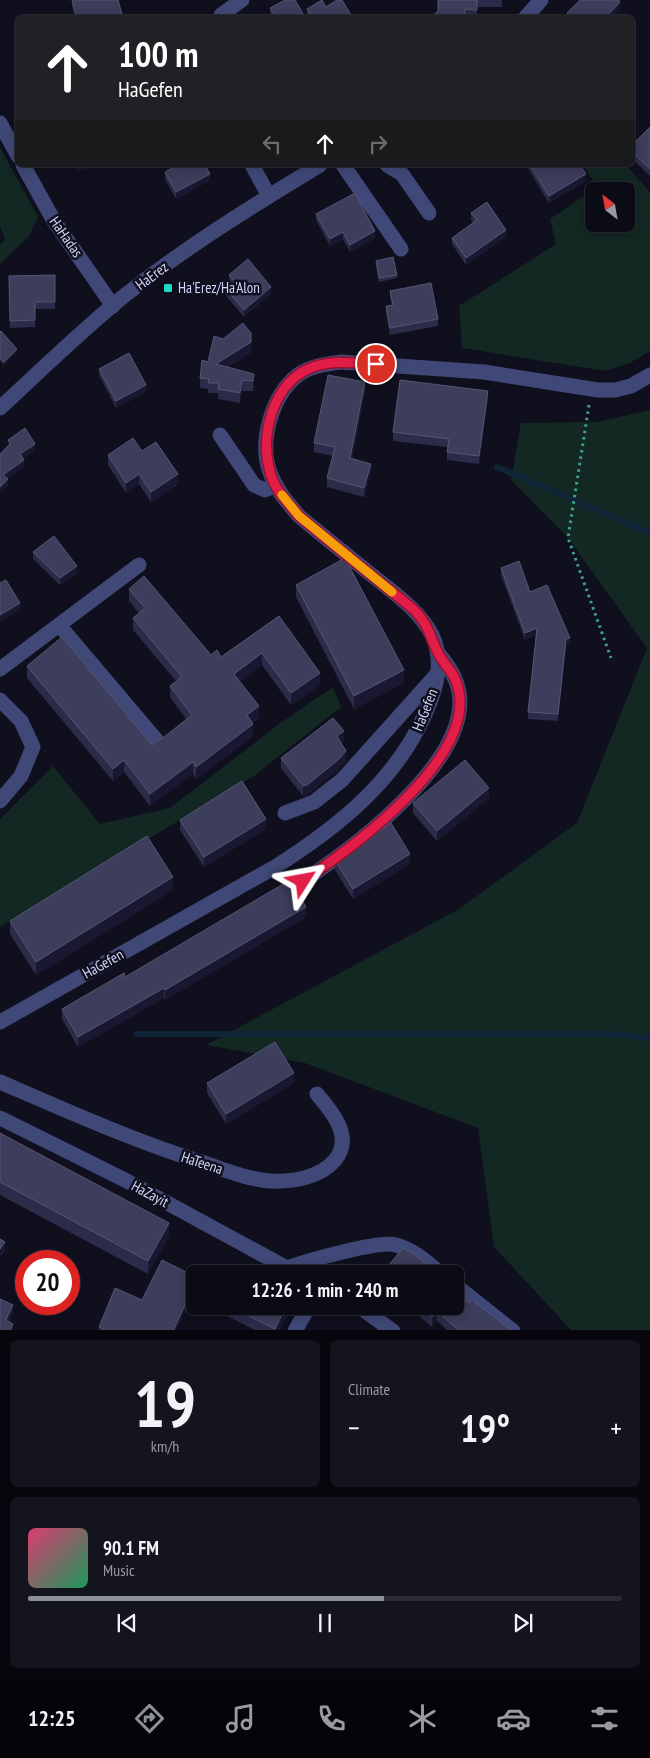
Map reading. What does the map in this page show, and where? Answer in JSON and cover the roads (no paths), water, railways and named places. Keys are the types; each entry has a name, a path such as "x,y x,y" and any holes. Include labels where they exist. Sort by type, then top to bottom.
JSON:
{"street":[{"path":"220,11 242,0"},
{"path":"528,15 541,0"},
{"path":"0,123 15,150"},
{"name":"HaHadas","path":"24,167 54,221 113,306"},
{"path":"253,167 269,196"},
{"name":"HaErez","path":"0,408 113,306 195,244 317,167"},
{"path":"344,167 400,249"},
{"path":"390,167 402,174 428,213"},
{"name":"HaGefen","path":"0,1022 275,867 319,839 382,782 404,756 433,697 439,672 438,653 432,634 415,611 299,516 276,486 270,473 266,452 268,424 276,404 288,386 298,376 324,364 341,362 484,372 591,389 615,390 631,386 650,375"},
{"path":"220,435 254,485 266,490 276,486"},
{"path":"0,669 139,565"},
{"path":"59,624 158,742"},
{"path":"303,881 362,840 389,816 418,785 448,741 458,717 460,694 453,672 438,653"},
{"path":"285,813 314,802 342,780 439,672"},
{"path":"0,700 21,721 34,747 21,776 0,800"},
{"name":"HaTeena","path":"0,1082 153,1147 241,1175 268,1181 289,1181 323,1171 342,1152 343,1141 340,1127 333,1114 317,1094"},
{"name":"HaZayit","path":"0,1118 125,1180 282,1265"},
{"path":"302,1265 310,1260 390,1243 413,1252 430,1265"},
{"path":"464,1292 513,1330"},
{"path":"295,1330 304,1315"},
{"path":"371,1315 393,1330"}],"waterway":[{"path":"497,467 650,533"},
{"path":"136,1034 610,1034 650,1038"}],"place":[{"name":"Ha'Erez/Ha'Alon","path":"168,288"}]}
